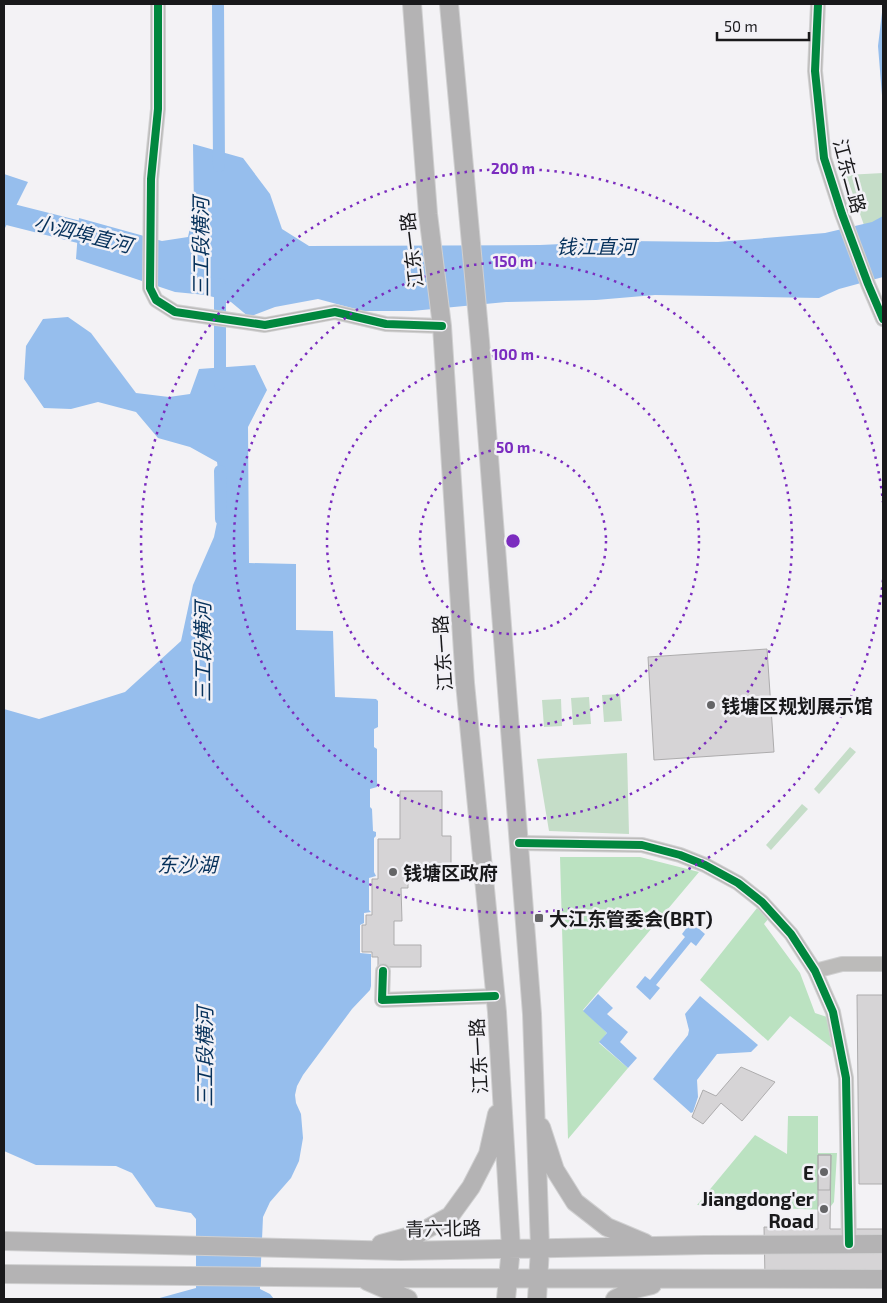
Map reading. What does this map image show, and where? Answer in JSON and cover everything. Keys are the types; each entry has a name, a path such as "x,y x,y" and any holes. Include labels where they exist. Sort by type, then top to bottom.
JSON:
{"main road":[{"name":"江东一路","path":"412,4 428,214 441,319 465,683 495,996 502,1091 511,1248 506,1299"},
{"path":"450,4 477,309 532,1014 540,1248 537,1299"},
{"path":"361,1250 418,1234 450,1216 471,1187 488,1154 502,1091"},
{"path":"535,1110 555,1170 574,1202 607,1227 652,1246"},
{"name":"青六北路","path":"4,1241 361,1250 883,1244"},
{"path":"4,1274 266,1278 883,1279"},
{"path":"362,1278 408,1299"},
{"path":"615,1299 635,1289 671,1280"}],"street":[{"path":"158,4 158,110 151,179 150,288 156,300 175,312 265,325 335,312 386,324 441,319"},
{"name":"江东二路","path":"818,4 815,71 824,158 842,214 883,319"},
{"path":"519,842 642,845 680,855 705,865 738,883 762,902 791,934 815,971 833,1012 846,1078 849,1244"},
{"path":"815,971 842,964 883,964"},
{"path":"383,971 382,1005 495,996"}],"green space":[{"path":"883,173 883,278 846,175"},
{"path":"620,694 622,721 604,722 602,695"},
{"path":"589,697 591,724 573,725 571,698"},
{"path":"561,699 562,726 544,727 542,700"},
{"path":"850,747 856,752 819,794 814,789"},
{"path":"627,753 629,834 549,831 537,759"},
{"path":"802,804 808,809 771,850 766,845"},
{"path":"560,857 640,857 699,872 583,1010 607,1033 599,1043 628,1068 568,1139"},
{"path":"757,908 769,918 764,924 800,973 815,1013 827,1017 836,1051 790,1016 768,1041 700,980"},
{"path":"788,1116 818,1116 818,1153 837,1153 834,1202 828,1210 697,1205 755,1135 787,1154"}],"water":[{"path":"883,4 883,108 878,46"},
{"name":"钱江直河","path":"193,144 243,158 270,194 282,229 309,246 540,245 627,241 718,242 825,233 872,222 883,216 883,277 839,289 819,298 655,295 596,300 506,302 412,311 363,311 318,299 275,307 249,317 231,302 206,295 175,292 76,259 79,218 162,241 188,237 194,209"},
{"path":"4,174 28,182 4,230"},
{"name":"东沙湖","path":"68,317 91,333 136,393 169,397 190,394 199,369 255,365 267,390 248,427 249,563 296,564 296,630 333,631 335,697 376,699 378,701 378,727 374,729 374,747 377,749 377,787 370,789 373,831 376,832 374,838 374,872 376,876 369,878 369,910 371,912 364,913 364,923 360,925 360,953 371,954 371,986 370,990 352,1009 303,1075 297,1086 295,1095 301,1114 303,1138 299,1161 291,1178 270,1202 263,1217 260,1289 270,1294 274,1299 156,1299 196,1288 196,1219 191,1213 156,1207 132,1173 116,1166 36,1165 4,1151 4,709 39,719 125,692 181,641 193,585 214,537 222,497 217,462 190,447 158,438 136,412 98,402 71,409 44,408 24,379 26,346 43,319"},
{"path":"691,922 705,934 696,946 691,942 656,985 660,988 650,1000 636,987 645,976 650,980 685,937 682,934"},
{"path":"598,994 613,1008 607,1014 628,1032 620,1042 637,1058 628,1068 599,1042 607,1033 583,1011"},
{"path":"700,996 758,1045 751,1052 717,1054 697,1080 698,1097 691,1113 653,1079 688,1035 689,1030 685,1014"}],"building":[{"name":"钱塘区规划展示馆","path":"767,649 774,752 654,760 648,657"},
{"name":"钱塘区政府","path":"400,791 442,791 442,836 451,836 451,864 408,864 408,888 401,888 402,921 394,921 394,945 421,945 421,967 378,967 378,957 372,957 372,952 362,952 362,925 366,925 366,915 372,915 372,879 378,879 378,839 400,839"},
{"path":"857,995 883,995 883,1184 859,1184"},
{"path":"741,1067 775,1082 742,1121 721,1103 703,1124 692,1117 703,1090 716,1096"},
{"name":"Jiangdong'er Road","path":"818,1155 831,1155 830,1229 883,1229 883,1274 765,1277 764,1227 818,1229"},
{"name":"E","path":"818,1155 831,1155 830,1190 818,1190"}],"waterway":[{"name":"三工段横河","path":"218,4 219,166"},
{"name":"小泗埠直河","path":"4,213 107,239"},
{"name":"三工段横河","path":"220,284 220,384"},
{"name":"三工段横河","path":"220,471 221,519"}],"cycle path":[{"path":"158,4 158,109 151,179 150,288 156,300 175,312 265,325 335,312 386,324 442,326"},
{"path":"818,4 815,71 824,158 842,214 883,319"},
{"path":"519,843 642,845 680,855 705,865 738,883 762,902 791,934 815,971 833,1012 846,1078 849,1244"},
{"path":"383,971 382,1000 495,996"}],"place":[{"name":"钱塘区规划展示馆","path":"711,705"},
{"name":"钱塘区政府","path":"393,872"},
{"name":"大江东管委会(BRT)","path":"539,918"},
{"name":"E","path":"824,1172"},
{"name":"Jiangdong'er Road","path":"824,1209"}]}
